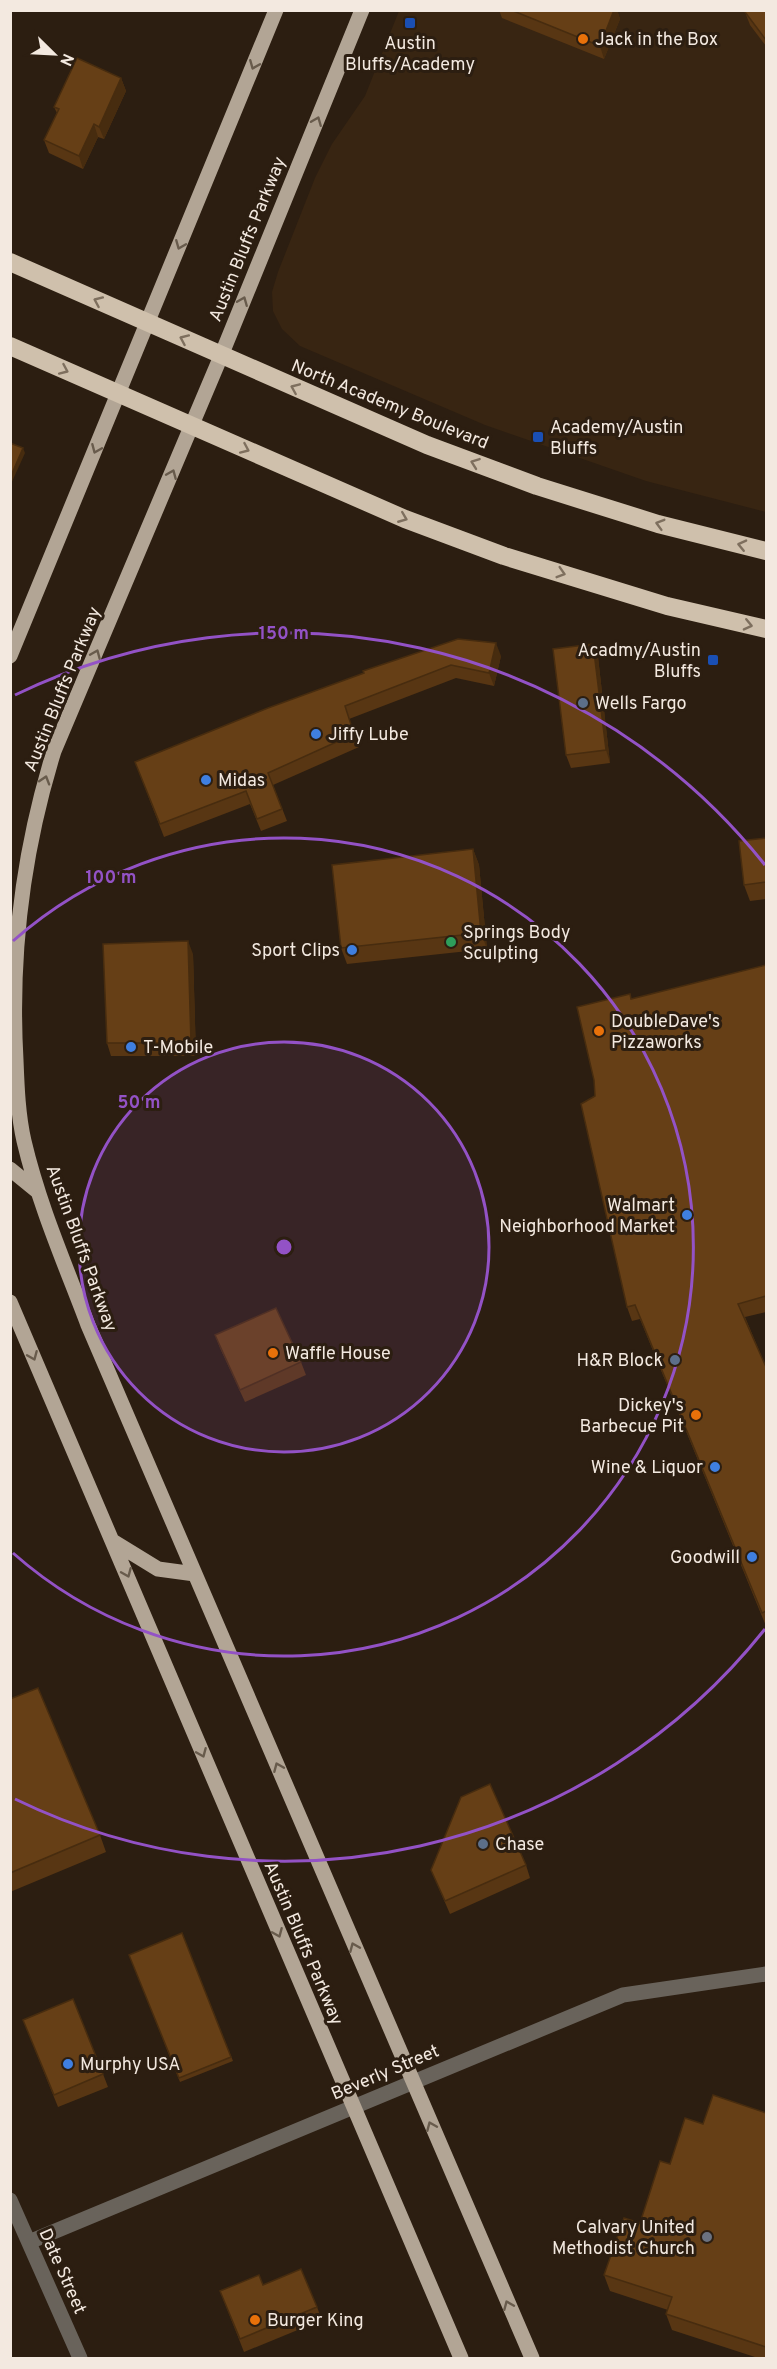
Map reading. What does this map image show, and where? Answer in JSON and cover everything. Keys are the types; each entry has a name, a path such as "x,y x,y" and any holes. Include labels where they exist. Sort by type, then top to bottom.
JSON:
{"highway":[{"name":"North Academy Boulevard","path":"10,262 427,445 537,486 658,524 766,551"},
{"path":"10,346 405,519 504,556 667,606 766,629"}],"main road":[{"path":"10,656 276,10"},
{"name":"Austin Bluffs Parkway","path":"362,10 222,356 54,751 36,810 16,951 14,1020 23,1138 37,1191 88,1325 532,2358"},
{"path":"10,1169 37,1191"},
{"name":"Austin Bluffs Parkway","path":"10,1302 114,1542 352,2108 461,2358"},
{"path":"114,1542 158,1569 195,1574"}],"street":[{"name":"Beverly Street","path":"29,2242 623,1995 766,1974"},
{"name":"Date Street","path":"10,2200 80,2358"}],"shaded area":[{"path":"399,11 766,11 766,512 646,481 485,425 300,346 282,329 273,311 272,292 278,272 315,178 332,144 365,96"}],"building":[{"path":"511,10 614,10 600,46"},
{"path":"747,10 766,10 766,40 745,12"},
{"path":"77,58 121,78 99,127 94,124 79,156 44,140 59,109 54,107"},
{"path":"10,443 23,448 10,478"},
{"path":"458,639 496,643 489,673 451,665 345,706 354,734 268,773 282,809 257,819 246,791 160,824 135,762 268,708 364,673 363,671"},
{"name":"Wells Fargo","path":"593,644 606,750 566,755 553,649"},
{"path":"766,838 766,882 744,885 739,841"},
{"path":"473,849 481,933 341,948 332,865"},
{"path":"188,941 191,1043 107,1043 103,944"},
{"path":"766,965 766,1296 738,1304 766,1367 766,1611 762,1613 635,1305 627,1307 581,1104 595,1096 594,1080 577,1007 630,994 631,999"},
{"path":"276,1308 301,1362 240,1390 215,1335"},
{"path":"38,1688 100,1835 10,1873 10,1699"},
{"name":"Chase","path":"490,1784 526,1865 445,1901 431,1870 461,1797"},
{"path":"182,1933 231,2057 179,2078 129,1955"},
{"path":"73,1999 103,2074 54,2095 23,2020"},
{"name":"Calvary United Methodist Church","path":"713,2095 766,2113 766,2347 666,2314 672,2297 604,2275 624,2218 640,2223 660,2161 670,2164 685,2118 703,2124"},
{"path":"301,2269 317,2307 240,2339 220,2291 259,2275 263,2285"}],"place":[{"name":"Austin Bluffs/Academy","path":"410,23"},
{"name":"Jack in the Box","path":"583,39"},
{"name":"Academy/Austin Bluffs","path":"538,437"},
{"name":"Acadmy/Austin Bluffs","path":"713,660"},
{"name":"Wells Fargo","path":"583,703"},
{"name":"Jiffy Lube","path":"316,734"},
{"name":"Midas","path":"206,780"},
{"name":"Springs Body Sculpting","path":"451,942"},
{"name":"Sport Clips","path":"352,950"},
{"name":"DoubleDave's Pizzaworks","path":"599,1031"},
{"name":"T-Mobile","path":"131,1047"},
{"name":"Walmart Neighborhood Market","path":"687,1215"},
{"name":"Waffle House","path":"273,1353"},
{"name":"H&R Block","path":"675,1360"},
{"name":"Dickey's Barbecue Pit","path":"696,1415"},
{"name":"Wine & Liquor","path":"715,1467"},
{"name":"Goodwill","path":"752,1557"},
{"name":"Chase","path":"483,1844"},
{"name":"Murphy USA","path":"68,2064"},
{"name":"Calvary United Methodist Church","path":"707,2237"},
{"name":"Burger King","path":"255,2320"}]}
